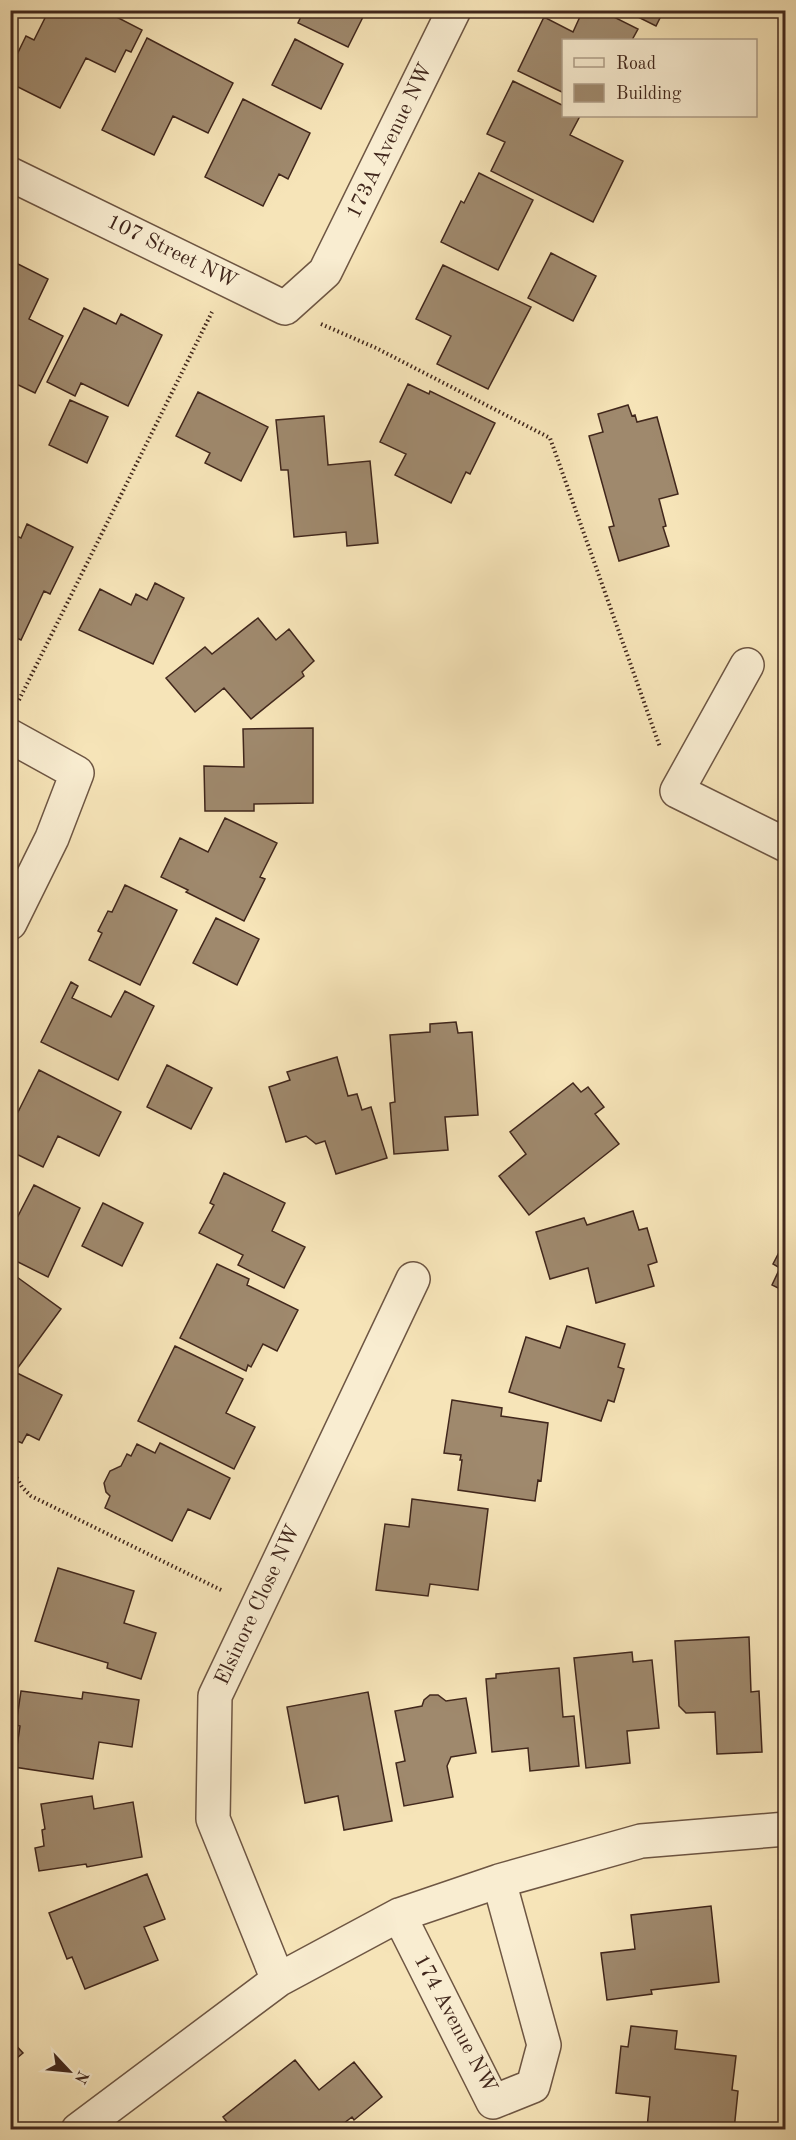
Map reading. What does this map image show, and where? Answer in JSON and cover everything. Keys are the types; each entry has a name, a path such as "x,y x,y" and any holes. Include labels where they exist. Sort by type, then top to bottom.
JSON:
{"street":[{"name":"173A Avenue NW","path":"285,308 325,272 454,10"},
{"name":"107 Street NW","path":"10,174 285,308"},
{"path":"747,665 677,791 786,845"},
{"path":"10,923 52,838 77,773 13,722"},
{"name":"Elsinore Close NW","path":"278,1980 213,1819 215,1696 413,1279"},
{"path":"78,2130 278,1980 399,1915 499,1881 641,1841 786,1829"},
{"name":"174 Avenue NW","path":"399,1915 493,2102 533,2086 544,2045 499,1881"}],"path":[{"path":"13,722 34,673 209,320 224,277"},
{"path":"285,308 376,348 550,438 634,678 677,791"},
{"path":"10,1466 22,1487 31,1496 257,1607"}],"building":[{"path":"49,10 103,10 142,30 131,52 126,50 115,72 86,58 60,108 10,83 10,69 26,36 34,40"},
{"path":"304,10 371,10 366,11 348,47 298,23"},
{"path":"583,10 600,10 638,29 633,39 562,39 562,92 518,71 544,17 573,32"},
{"path":"624,10 664,10 656,26"},
{"path":"147,38 233,83 208,133 173,116 154,155 102,130"},
{"path":"295,39 343,64 321,109 272,85"},
{"path":"513,81 562,105 562,117 579,117 570,135 623,161 593,222 491,171 505,142 487,134"},
{"path":"243,99 310,133 288,179 279,174 263,206 205,177"},
{"path":"479,173 533,200 498,270 441,242 461,201 464,203"},
{"path":"551,253 596,276 573,321 528,298"},
{"path":"10,260 48,279 29,319 63,336 35,393 10,381"},
{"path":"443,265 531,307 488,389 437,364 451,336 416,319"},
{"path":"84,308 116,324 121,314 162,335 128,406 81,383 75,396 47,382"},
{"path":"408,384 429,394 430,391 495,423 470,474 466,472 451,503 395,475 406,454 380,442"},
{"path":"198,392 268,427 241,481 205,463 210,453 176,436"},
{"path":"70,400 108,417 87,463 49,445"},
{"path":"628,405 637,422 657,417 678,494 659,499 666,526 663,527 669,546 619,561 609,527 614,526 589,436 603,432 598,414"},
{"path":"324,416 328,465 370,461 378,543 347,546 346,532 294,537 288,470 281,470 276,420"},
{"path":"27,524 73,547 50,594 44,591 21,640 10,635 10,533 21,538"},
{"path":"155,583 184,598 153,664 79,630 100,589 131,605 136,594 147,600"},
{"path":"258,618 276,640 289,629 314,661 302,672 304,676 251,719 224,688 195,712 166,678 205,647 212,654"},
{"path":"313,728 313,803 254,804 254,811 205,811 204,766 244,767 243,729"},
{"path":"225,818 277,843 260,877 265,879 244,921 161,877 180,838 208,852"},
{"path":"125,885 177,910 140,985 89,960 102,933 98,931 108,911 112,912"},
{"path":"216,918 259,939 237,985 193,963"},
{"path":"71,982 78,986 72,998 111,1017 125,991 154,1006 118,1080 41,1042"},
{"path":"456,1022 458,1033 472,1032 478,1115 445,1117 448,1150 394,1154 390,1103 395,1102 390,1035 430,1032 430,1024"},
{"path":"337,1057 348,1096 357,1094 362,1110 371,1107 387,1158 336,1174 325,1141 316,1144 306,1136 286,1142 269,1087 290,1080 287,1072"},
{"path":"167,1065 212,1088 191,1129 147,1107"},
{"path":"39,1070 121,1112 99,1156 58,1136 43,1167 10,1151 10,1110 17,1114"},
{"path":"573,1083 581,1092 588,1087 604,1107 595,1114 619,1144 529,1215 499,1176 526,1154 510,1132"},
{"path":"224,1173 285,1203 272,1231 305,1247 284,1288 238,1265 243,1255 199,1233 214,1205 210,1203"},
{"path":"34,1185 80,1208 48,1277 10,1258 10,1213 18,1216"},
{"path":"103,1203 143,1223 122,1266 82,1246"},
{"path":"633,1211 639,1230 647,1228 657,1262 648,1265 654,1286 596,1303 588,1268 550,1279 536,1232 584,1218 587,1225"},
{"path":"786,1239 786,1292 772,1285 780,1268 773,1264"},
{"path":"217,1264 249,1279 247,1285 298,1310 277,1351 263,1344 251,1367 248,1365 246,1371 180,1338"},
{"path":"10,1272 61,1309 14,1373 10,1371"},
{"path":"567,1326 625,1344 618,1367 624,1369 614,1402 608,1400 601,1421 509,1392 526,1337 560,1348"},
{"path":"175,1346 243,1379 226,1413 255,1427 234,1469 138,1421"},
{"path":"17,1373 62,1395 39,1440 27,1434 22,1443 10,1438 10,1386"},
{"path":"452,1400 502,1408 501,1416 548,1423 541,1481 538,1480 535,1501 458,1490 461,1455 444,1453"},
{"path":"160,1443 230,1478 210,1519 188,1509 172,1541 105,1508 110,1496 106,1492 104,1483 110,1471 121,1466 127,1454 131,1456 137,1444 155,1453"},
{"path":"412,1499 488,1509 478,1590 430,1584 428,1596 376,1590 385,1524 409,1527"},
{"path":"58,1568 134,1591 124,1623 156,1633 141,1679 107,1668 108,1663 35,1641"},
{"path":"749,1637 751,1692 759,1691 762,1752 717,1754 715,1712 686,1713 679,1706 675,1641"},
{"path":"632,1652 633,1662 652,1660 659,1728 627,1731 630,1763 586,1768 574,1658"},
{"path":"559,1668 563,1717 574,1716 579,1766 530,1771 528,1748 492,1752 486,1679 496,1678 496,1674"},
{"path":"21,1691 82,1699 83,1692 139,1700 132,1747 99,1742 93,1779 14,1767 20,1726 16,1725"},
{"path":"368,1692 392,1821 344,1830 338,1796 305,1803 287,1707"},
{"path":"430,1695 438,1695 446,1701 466,1698 476,1753 451,1757 447,1766 453,1797 404,1806 396,1763 405,1761 395,1711 422,1706 424,1700"},
{"path":"92,1796 94,1809 133,1802 142,1857 87,1867 86,1864 39,1871 35,1848 44,1846 42,1830 45,1829 41,1804"},
{"path":"147,1874 165,1919 144,1927 158,1960 85,1989 72,1957 67,1959 49,1913"},
{"path":"711,1906 719,1982 651,1990 652,1994 607,2000 601,1953 635,1949 631,1915"},
{"path":"631,2026 677,2031 675,2049 736,2056 732,2090 738,2091 734,2130 647,2128 650,2097 616,2093 621,2046 628,2047"},
{"path":"10,2039 23,2053 10,2064"},
{"path":"295,2060 319,2090 354,2062 382,2097 354,2120 352,2117 335,2130 233,2130 223,2117"}]}
